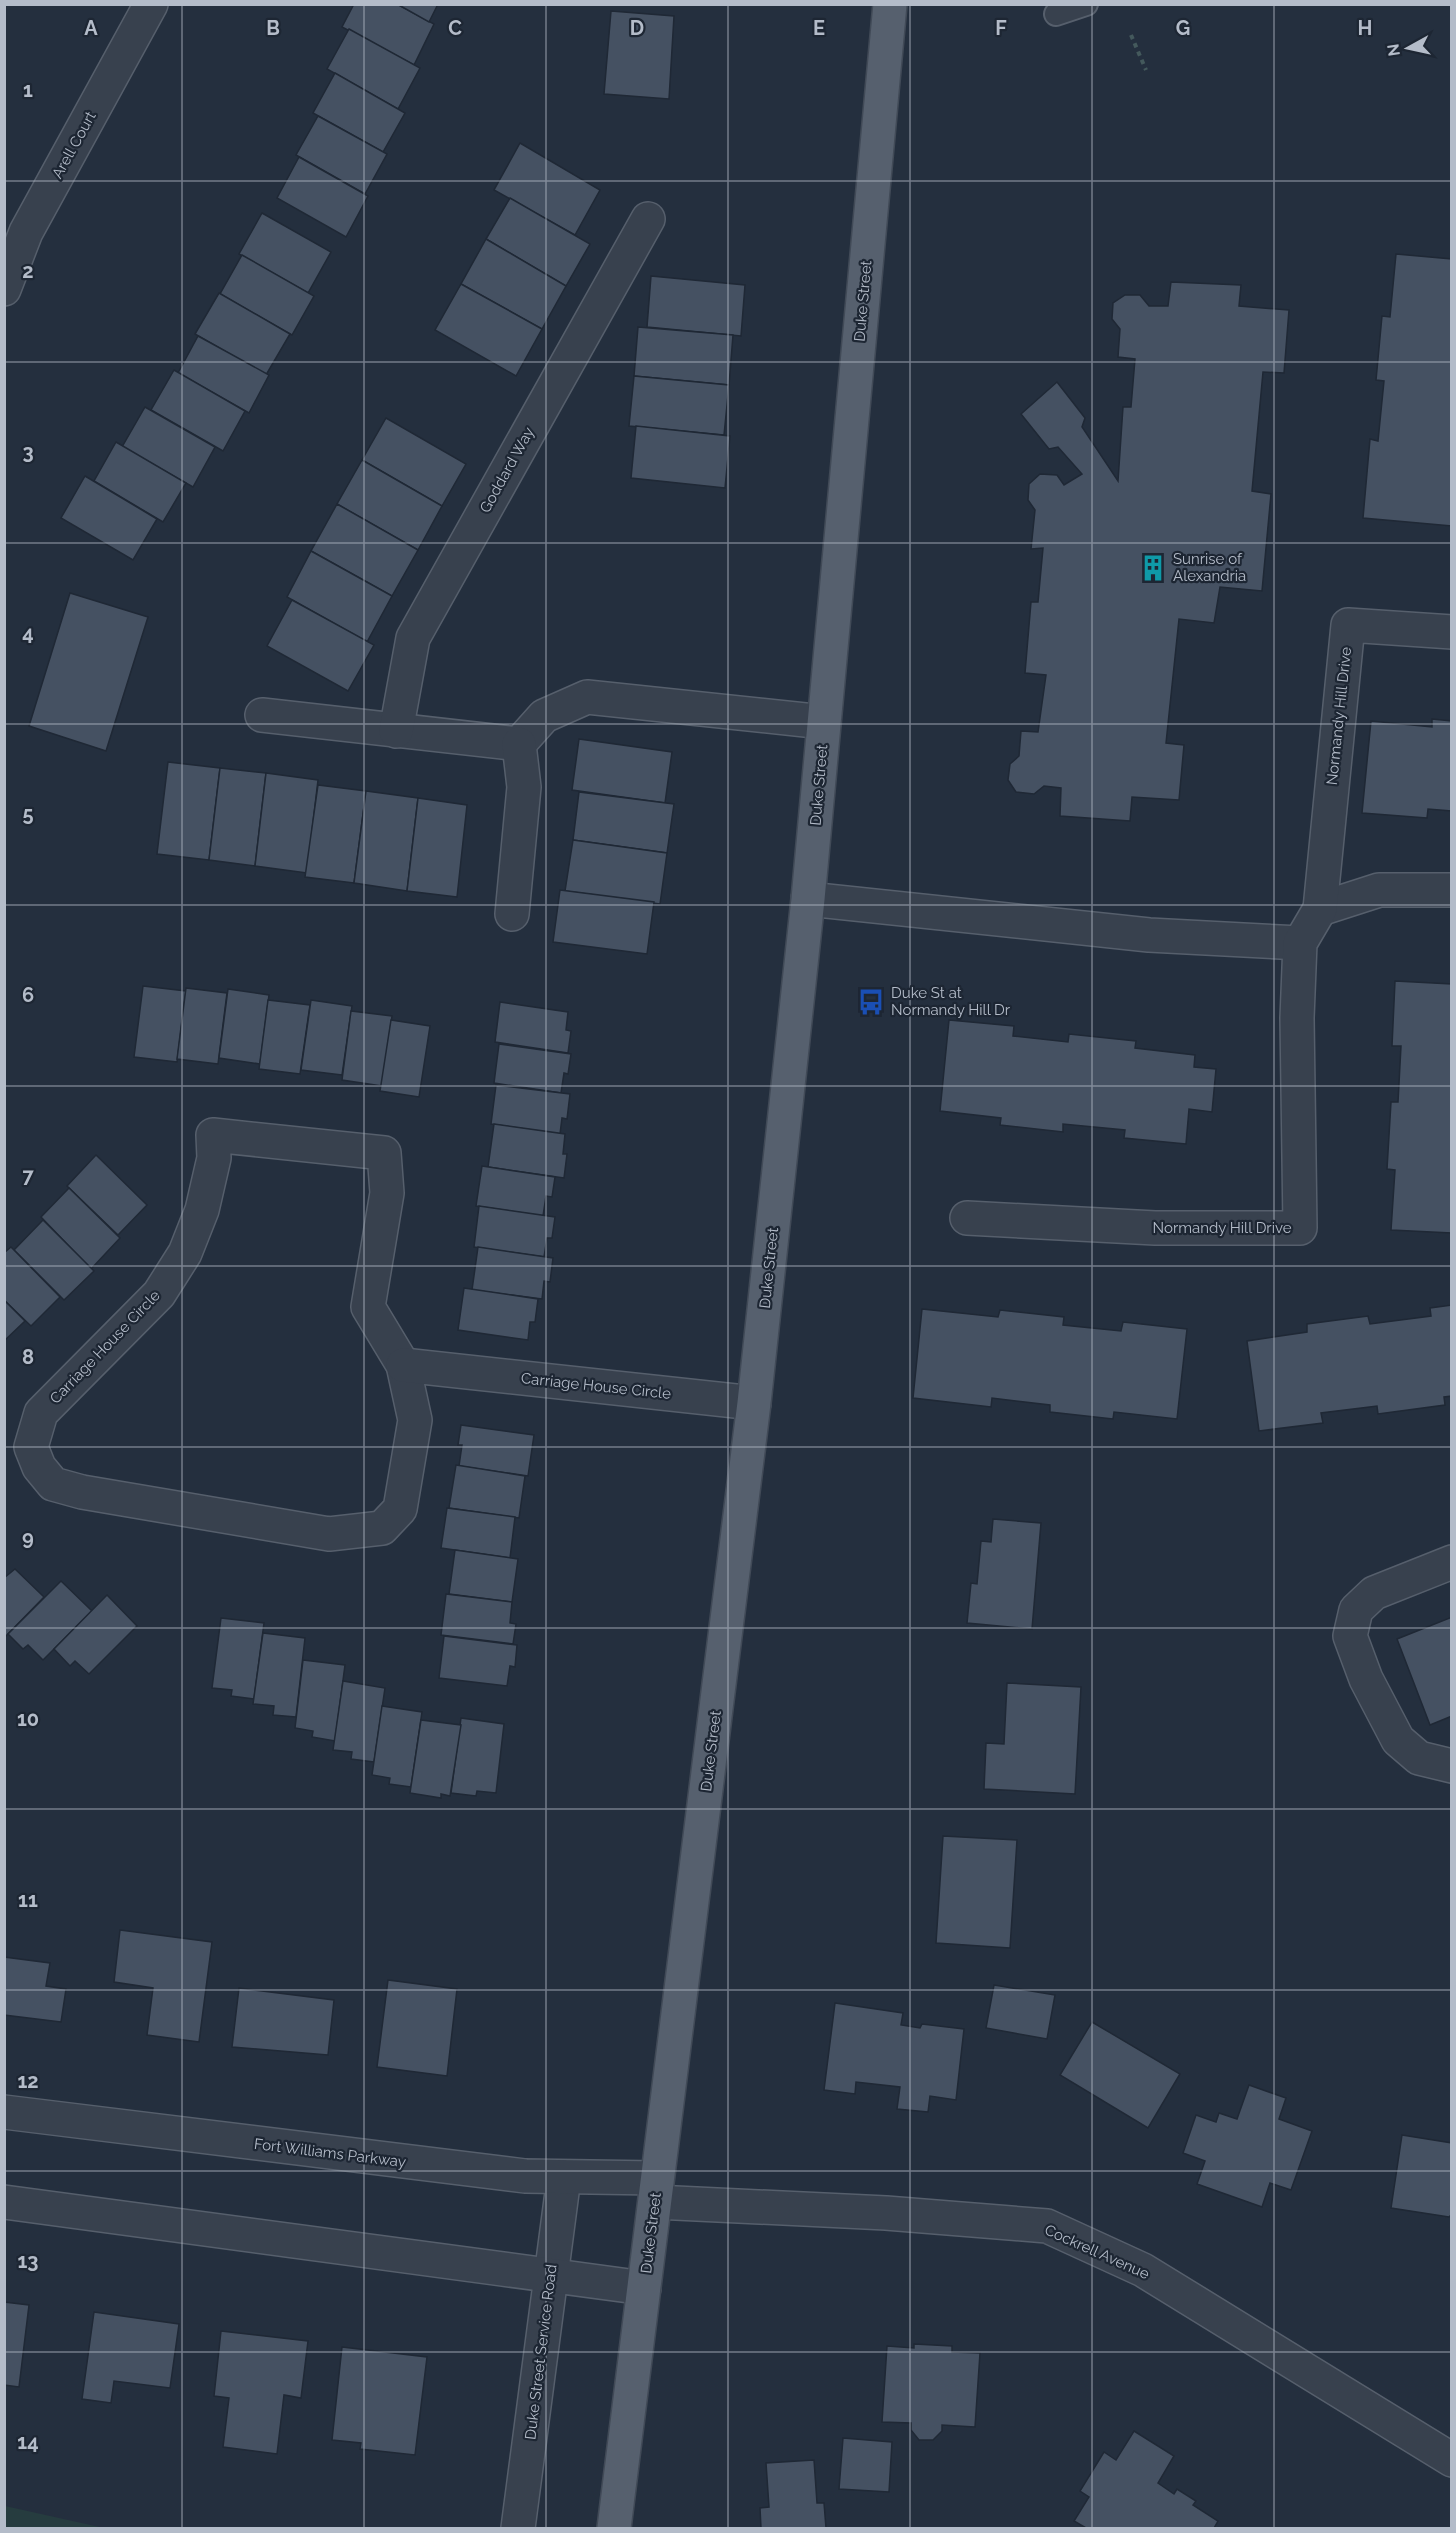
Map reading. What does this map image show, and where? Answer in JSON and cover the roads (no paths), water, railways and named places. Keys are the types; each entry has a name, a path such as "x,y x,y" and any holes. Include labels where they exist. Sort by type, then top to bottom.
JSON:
{"main road":[{"name":"Duke Street","path":"614,2529 754,1403 808,899 890,4"}],"street":[{"name":"Arell Court","path":"4,289 26,232 151,4"},
{"name":"Goddard Way","path":"396,731 413,638 648,219"},
{"name":"Normandy Hill Drive","path":"967,1218 1155,1228 1300,1228 1297,1018 1300,943 1320,909 1348,625 1452,632"},
{"path":"512,914 524,787 519,744 544,716 586,697 825,722"},
{"path":"262,715 519,744"},
{"path":"1320,909 1379,890 1452,890"},
{"path":"808,899 1149,935 1300,943"},
{"name":"Carriage House Circle","path":"213,1135 384,1153 387,1192 368,1307 403,1365 415,1420 400,1509 382,1528 330,1534 82,1492 53,1484 39,1467 31,1447 41,1413 159,1294 184,1253 209,1185 214,1158 213,1135"},
{"name":"Carriage House Circle","path":"403,1365 754,1403"},
{"path":"1452,1562 1374,1593 1356,1610 1350,1636 1366,1679 1398,1740 1419,1758 1452,1766"},
{"name":"Fort Williams Parkway","path":"4,2112 447,2168 525,2176 564,2177 656,2190"},
{"name":"Duke Street Service Road","path":"518,2529 564,2177"},
{"name":"Cockrell Avenue","path":"656,2190 886,2213 1047,2226 1143,2270 1452,2460"},
{"path":"4,2202 644,2288"}],"lane":[{"path":"1056,14 1086,4"}],"place":[{"name":"Sunrise of Alexandria","path":"1153,568"},
{"name":"Duke St at Normandy Hill Dr","path":"871,1002"}]}
